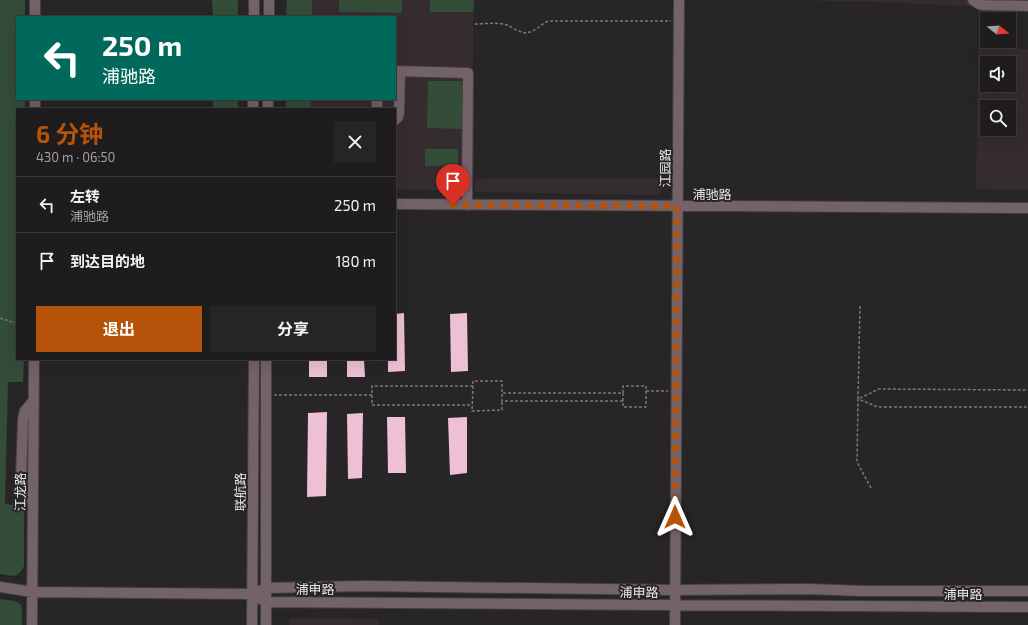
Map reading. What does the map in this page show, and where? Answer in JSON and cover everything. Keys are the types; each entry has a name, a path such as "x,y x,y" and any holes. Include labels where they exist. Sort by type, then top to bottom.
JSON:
{"street":[{"path":"35,0 35,16"},
{"path":"254,0 254,16"},
{"path":"269,0 269,16"},
{"name":"江园路","path":"675,625 679,0"},
{"path":"973,0 984,5 1025,4"},
{"path":"396,119 399,113 397,71 468,73 467,205"},
{"name":"浦驰路","path":"396,204 1028,208"},
{"name":"江龙路","path":"32,625 34,360"},
{"name":"联航路","path":"252,625 254,360"},
{"name":"联航路","path":"266,360 266,625"},
{"name":"浦申路","path":"0,587 33,592 252,594 266,588 364,586 675,590 808,589 862,591 1028,591"},
{"name":"浦申路","path":"252,594 266,602 431,602 675,606 1028,607"}],"path":[{"path":"476,24 503,24 526,33 533,31 549,21 679,21"},
{"path":"860,306 857,462 871,488"},
{"path":"0,318 16,323"},
{"path":"473,381 502,381 502,410 472,411 472,386 473,381"},
{"path":"472,386 372,386 372,405 472,405"},
{"path":"623,386 646,386 646,407 623,407 623,393 623,386"},
{"path":"858,399 879,389 1028,390"},
{"path":"646,391 669,391"},
{"path":"502,393 623,393"},
{"path":"266,395 372,395"},
{"path":"858,399 878,407 1028,407"},
{"path":"502,401 623,401"}],"shaded area":[{"path":"312,0 474,0 471,190 396,190 396,108 311,108 311,100 396,100 396,16 312,16"},
{"path":"784,0 1028,0 1028,9 880,2"},
{"path":"978,49 1028,49 1028,190 976,189"},
{"path":"665,178 665,185 659,194 654,195 474,192 475,179"},
{"path":"289,618 378,619 378,625 289,625"}],"green space":[{"path":"0,0 25,0 25,16 16,16 16,100 25,100 25,108 16,108 16,360 24,360 23,382 8,382 5,504 24,506 24,566 17,575 14,576 0,574"},
{"path":"212,0 238,0 238,16 213,16"},
{"path":"287,0 312,0 312,16 286,16"},
{"path":"339,0 402,0 402,13 339,12"},
{"path":"430,0 474,0 473,12 430,12"},
{"path":"428,81 462,82 464,129 427,128"},
{"path":"213,100 238,100 238,108 213,108"},
{"path":"286,100 311,100 311,108 286,108"},
{"path":"396,141 397,141 396,178"},
{"path":"425,149 458,149 458,166 425,166"},
{"path":"0,599 15,601 21,605 22,625 0,625"}],"building":[{"path":"404,313 405,371 388,372 388,360 396,360 396,314"},
{"path":"467,313 468,371 451,372 450,314"},
{"path":"309,360 327,360 327,377 309,377"},
{"path":"347,360 364,360 365,377 347,377"},
{"path":"327,412 326,496 307,497 308,413"},
{"path":"363,413 362,478 348,479 347,414"},
{"path":"387,417 405,417 406,473 388,473"},
{"path":"467,417 467,473 450,475 448,418"}],"route":[{"path":"453,205 677,206 675,517"}]}
